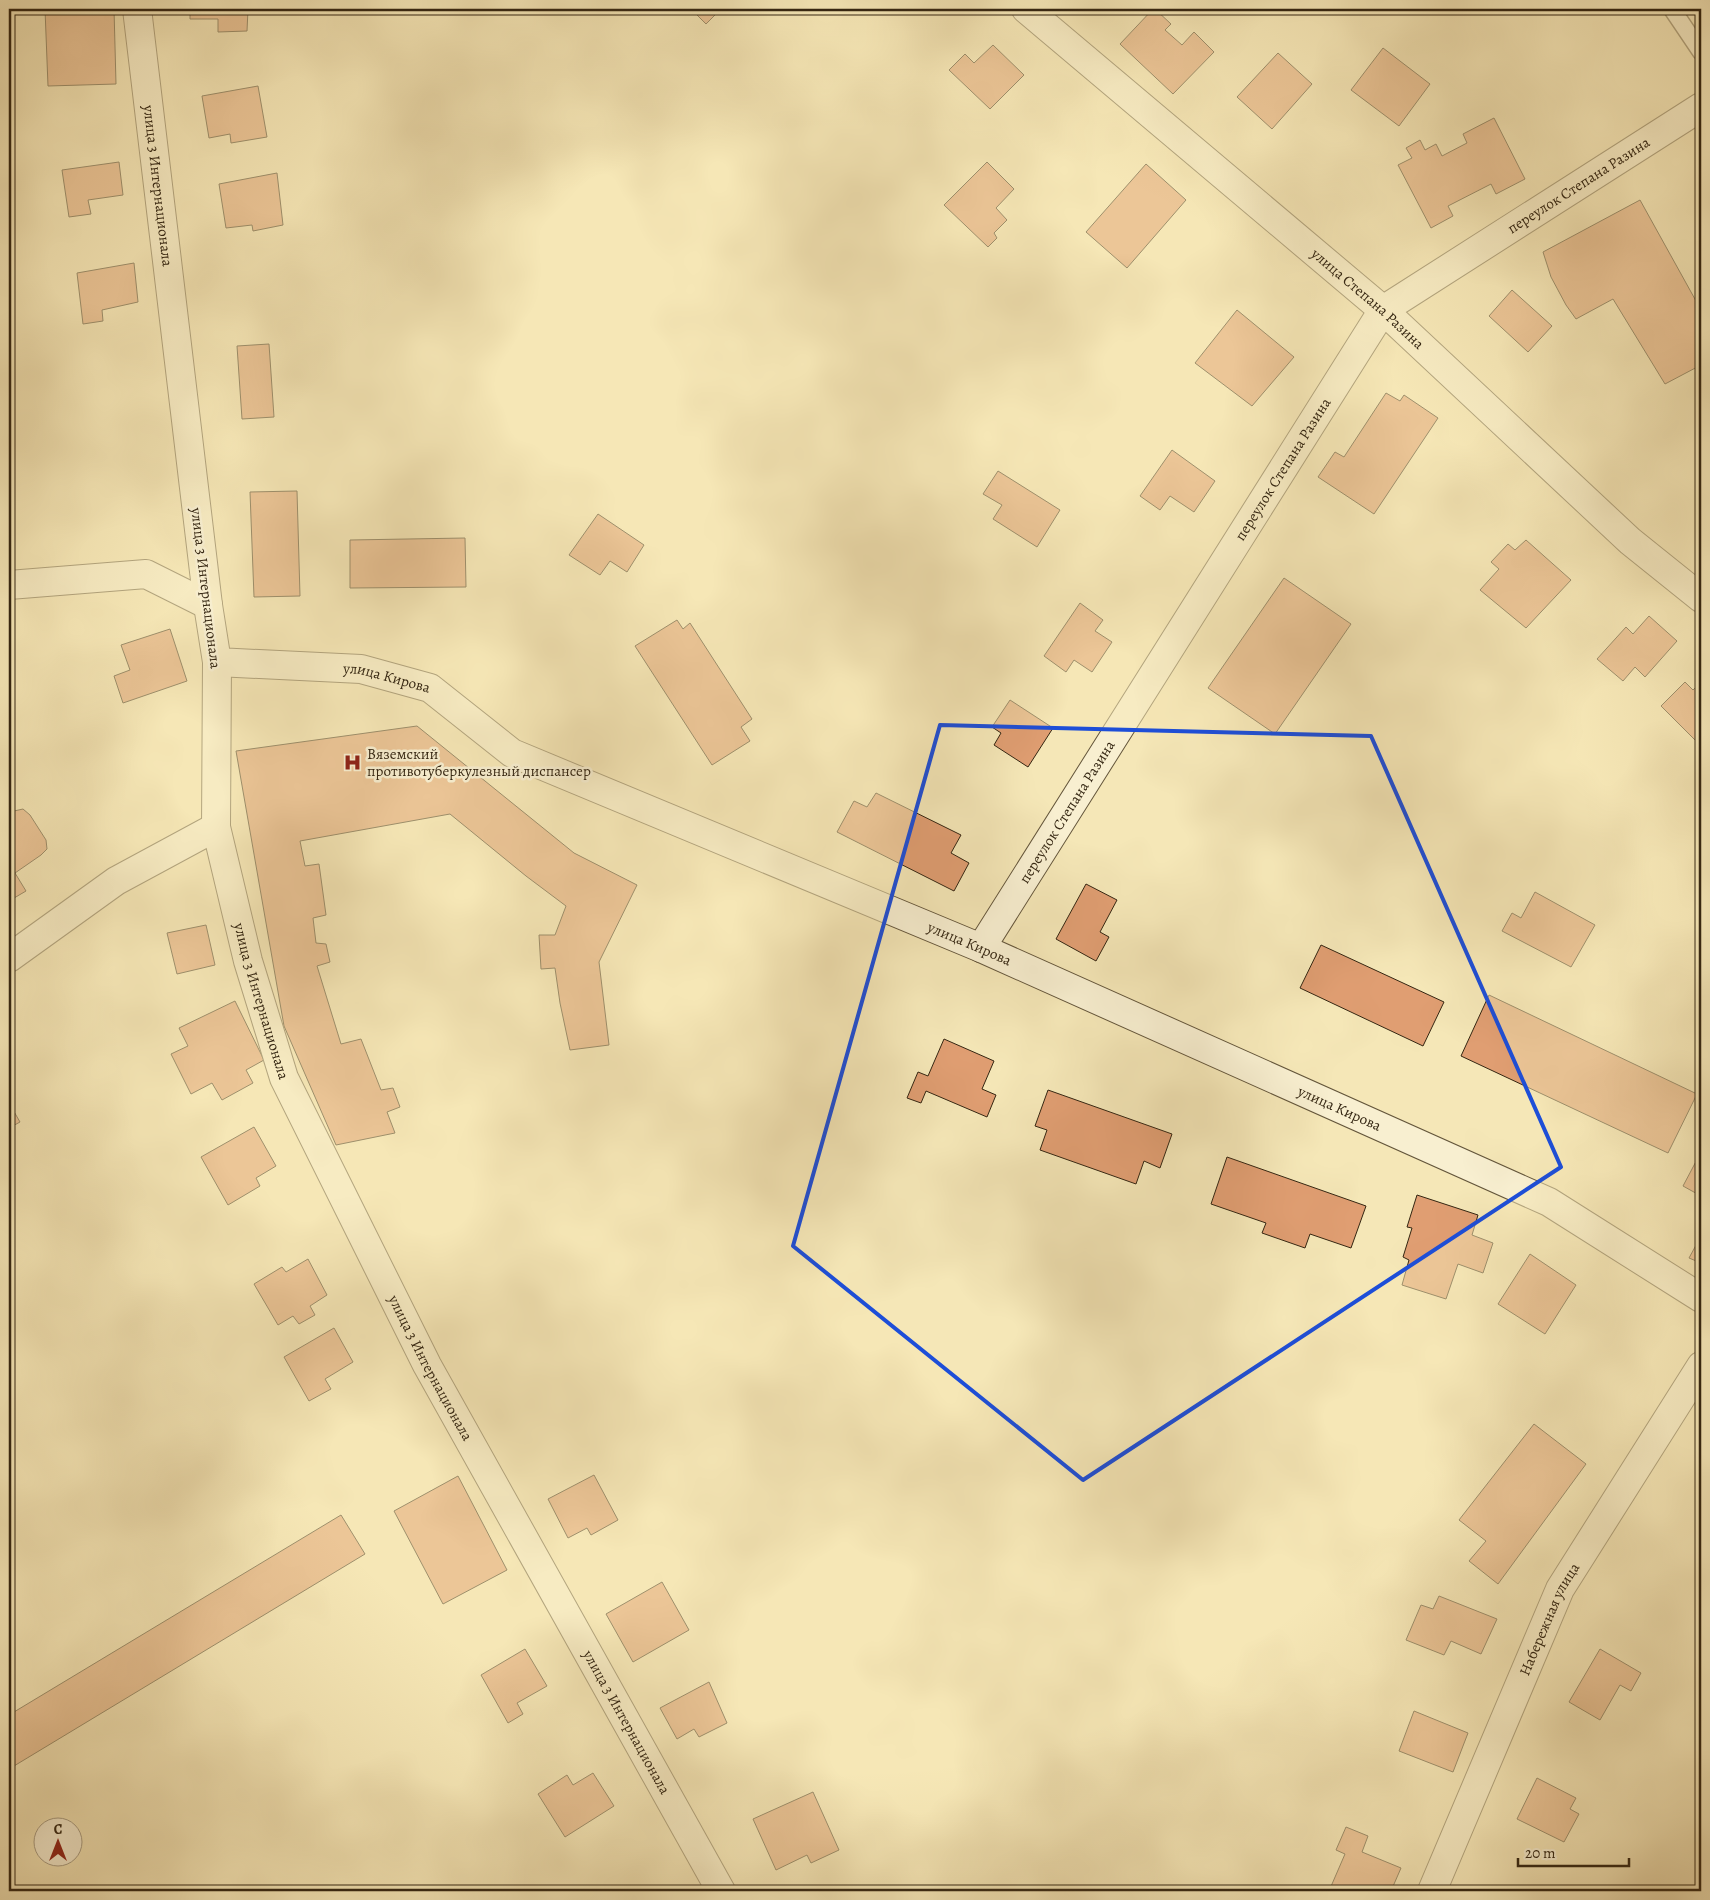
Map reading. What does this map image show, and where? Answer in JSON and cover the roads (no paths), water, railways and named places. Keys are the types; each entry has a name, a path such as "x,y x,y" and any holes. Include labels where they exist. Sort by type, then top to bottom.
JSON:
{"street":[{"name":"улица 3 Интернационала","path":"137,9 208,605 217,662 216,827 248,961 284,1078 427,1365 721,1891"},
{"name":"улица Степана Разина","path":"1026,9 1382,310 1630,541 1701,598"},
{"name":"переулок Степана Разина","path":"981,948 1382,310 1701,106"},
{"path":"9,585 146,574 208,605"},
{"name":"улица Кирова","path":"217,662 362,669 430,688 512,754 981,948 1549,1202 1701,1298"},
{"path":"9,958 116,881 216,827"},
{"name":"Набережная улица","path":"1432,1891 1560,1589 1701,1366"}],"lane":[{"path":"1672,9 1701,52"}],"place":[{"name":"Вяземский противотуберкулезный диспансер","path":"353,763"}]}
